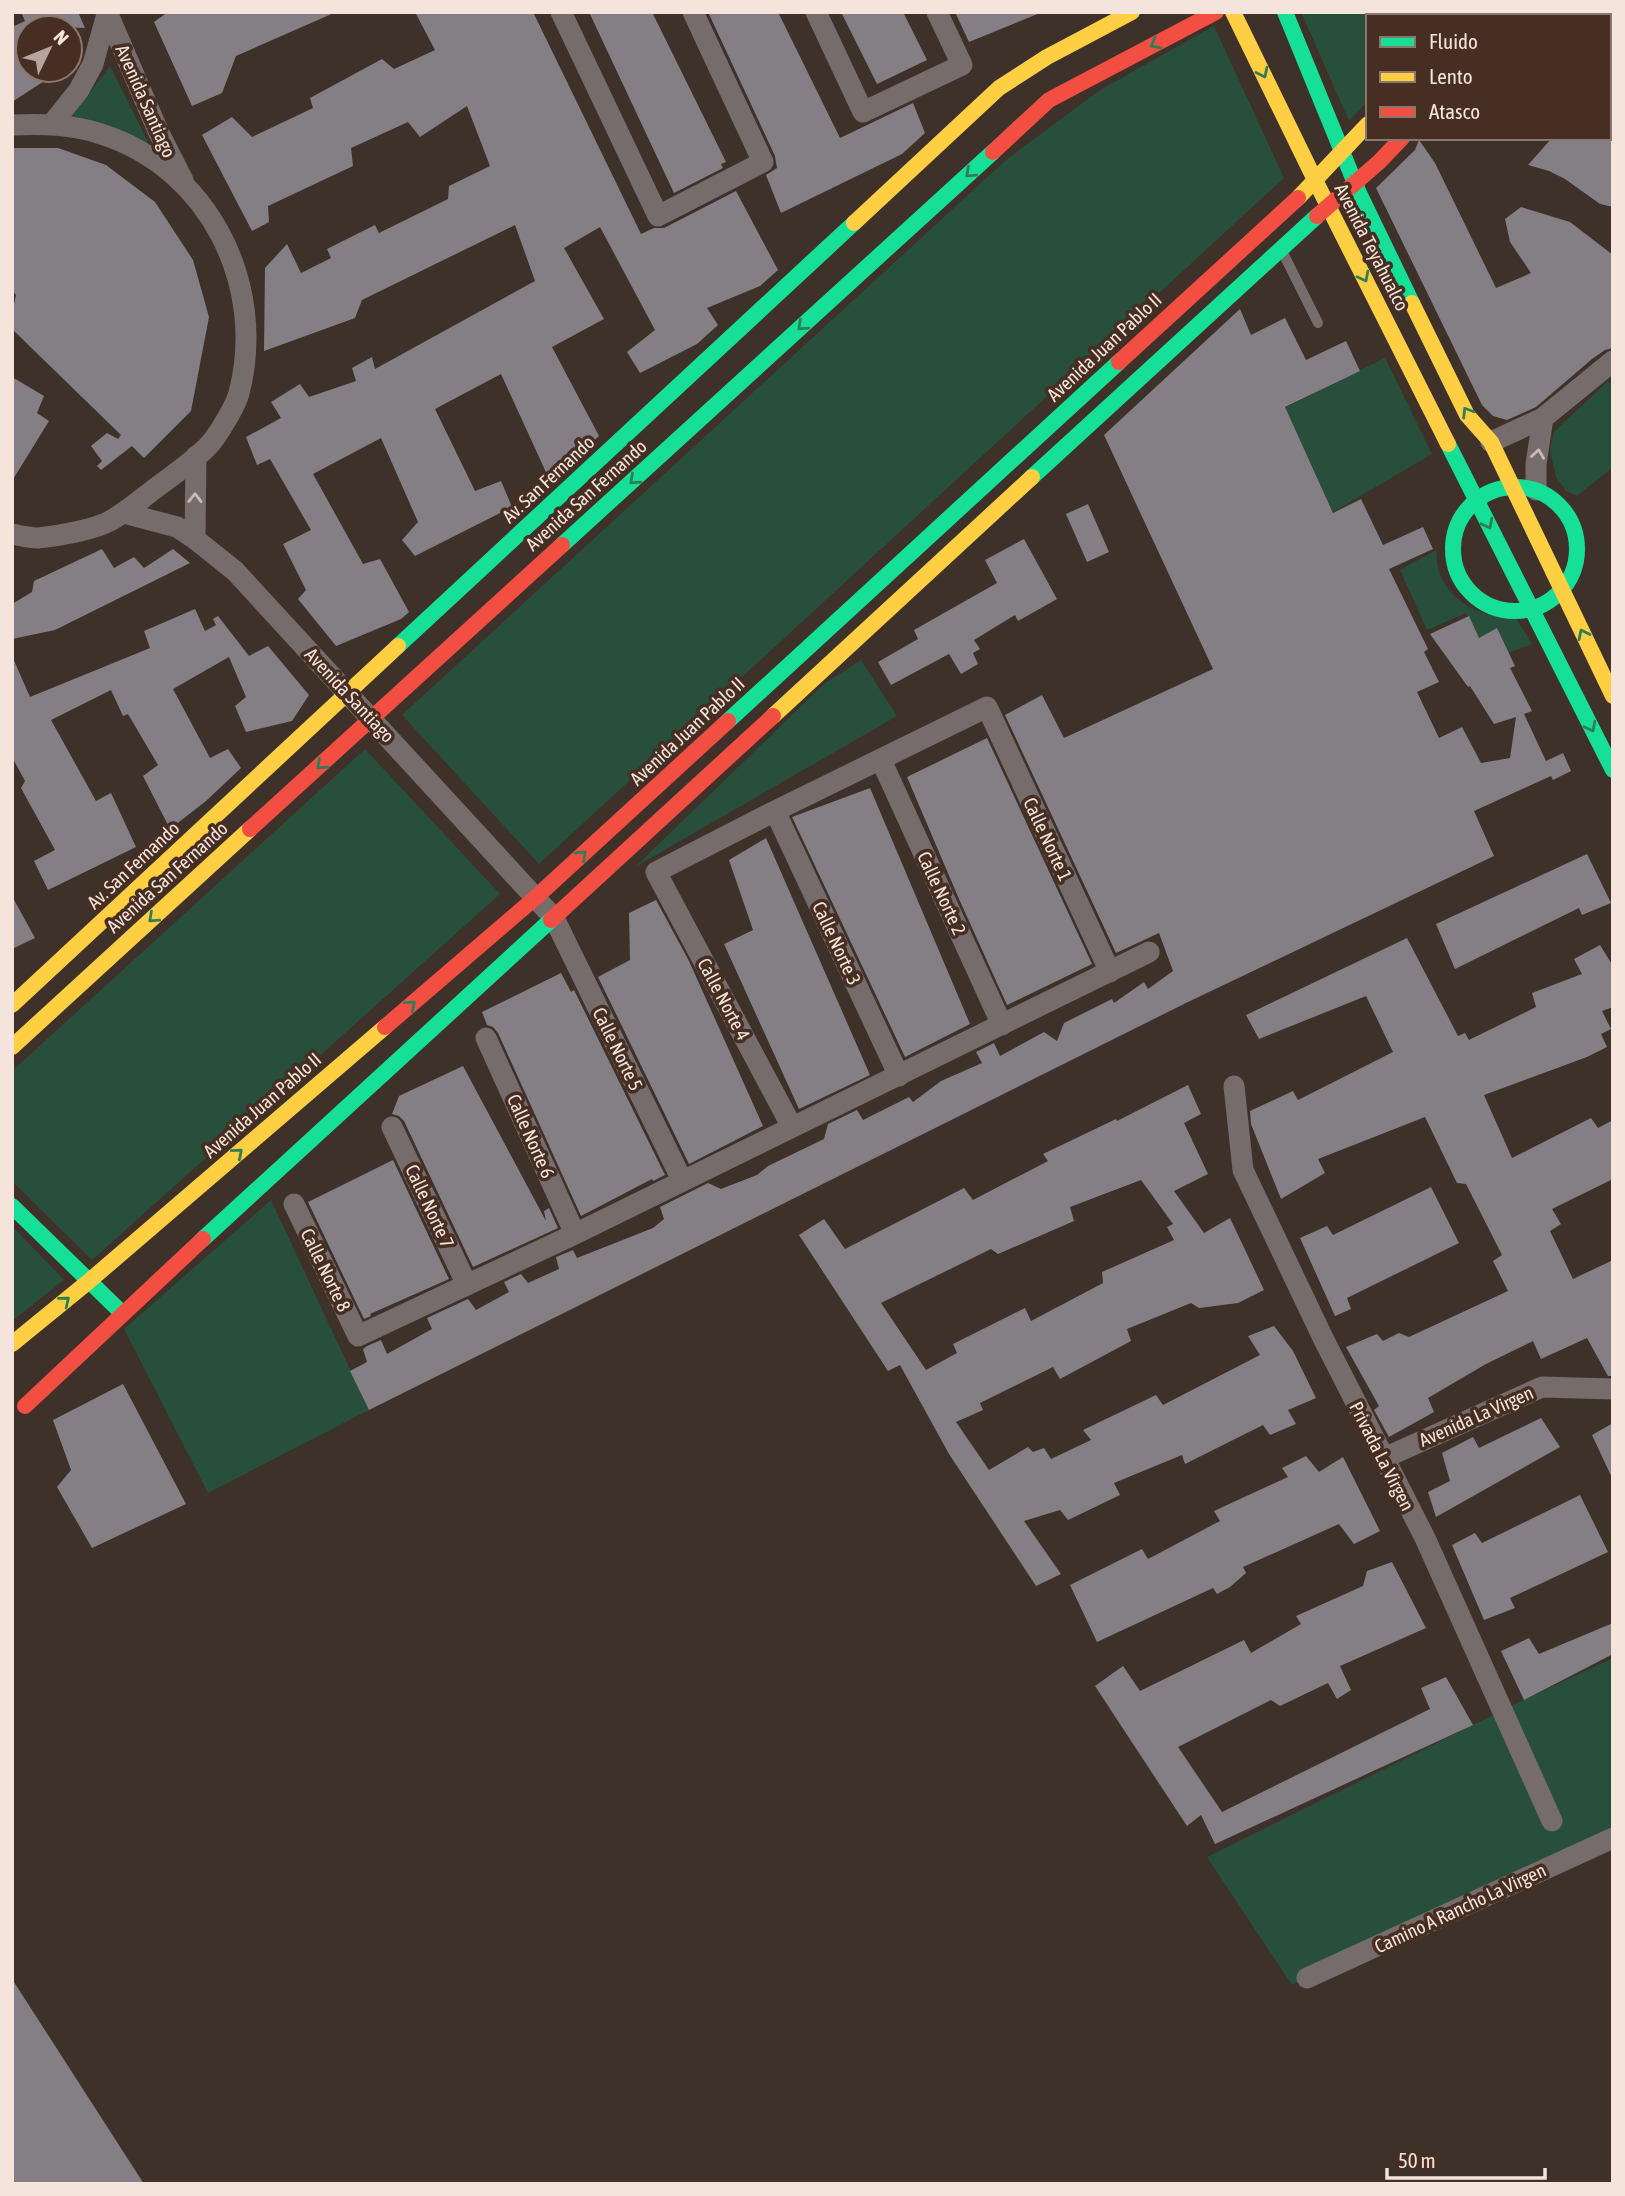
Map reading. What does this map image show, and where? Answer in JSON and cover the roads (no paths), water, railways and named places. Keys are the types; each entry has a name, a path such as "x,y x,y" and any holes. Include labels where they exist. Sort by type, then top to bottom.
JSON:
{"street":[{"path":"561,12 658,216 763,162 693,12"},
{"path":"816,12 863,112 962,65 937,12"},
{"name":"Av. San Fernando","path":"12,1005 999,88 1047,57 1132,12"},
{"name":"Avenida San Fernando","path":"12,1047 1049,100 1216,12"},
{"name":"Avenida Teyahualco","path":"1233,12 1613,770"},
{"name":"Avenida Teyahualco","path":"1285,12 1341,152 1467,415 1491,442 1613,696"},
{"path":"51,124 79,89 93,64 107,13"},
{"name":"Avenida Santiago","path":"107,13 159,133 187,188"},
{"path":"12,125 51,124 102,134 148,156 187,188 212,218 230,252 244,299 247,347 239,395 213,441 196,456 124,513 107,523 36,538 12,534"},
{"name":"Avenida Juan Pablo II","path":"12,1344 536,898 1252,240 1366,126"},
{"path":"25,1406 122,1313 1400,140"},
{"path":"1491,442 1543,418 1613,361"},
{"path":"1536,490 1536,464 1543,418"},
{"path":"195,539 196,456"},
{"path":"1512,486 1536,490 1552,498 1564,510 1574,530 1577,551 1573,572 1562,590 1543,605 1531,610 1507,611 1484,603 1465,587 1455,565 1453,541 1462,513 1476,499 1499,488 1512,486"},
{"name":"Avenida Santiago","path":"124,513 177,527 235,571 554,918"},
{"name":"Calle Norte 1","path":"881,760 987,707 1110,972"},
{"path":"775,810 881,760"},
{"name":"Calle Norte 2","path":"881,760 1002,1025"},
{"name":"Calle Norte 4","path":"775,810 656,872 792,1127"},
{"name":"Calle Norte 3","path":"775,810 899,1076"},
{"name":"Calle Norte 5","path":"554,918 681,1180"},
{"path":"467,1285 1149,952"},
{"name":"Calle Norte 6","path":"486,1038 575,1234"},
{"name":"Privada La Virgen","path":"1234,1086 1243,1170 1324,1340 1425,1538 1552,1821"},
{"name":"Calle Norte 7","path":"393,1127 467,1285"},
{"name":"Calle Norte 8","path":"294,1204 358,1336 467,1285"},
{"path":"12,1206 122,1313"},
{"name":"Avenida La Virgen","path":"1384,1458 1542,1387 1613,1389"},
{"name":"Camino A Rancho La Virgen","path":"1307,1978 1613,1838"}],"lane":[{"path":"1280,248 1318,323"}]}
